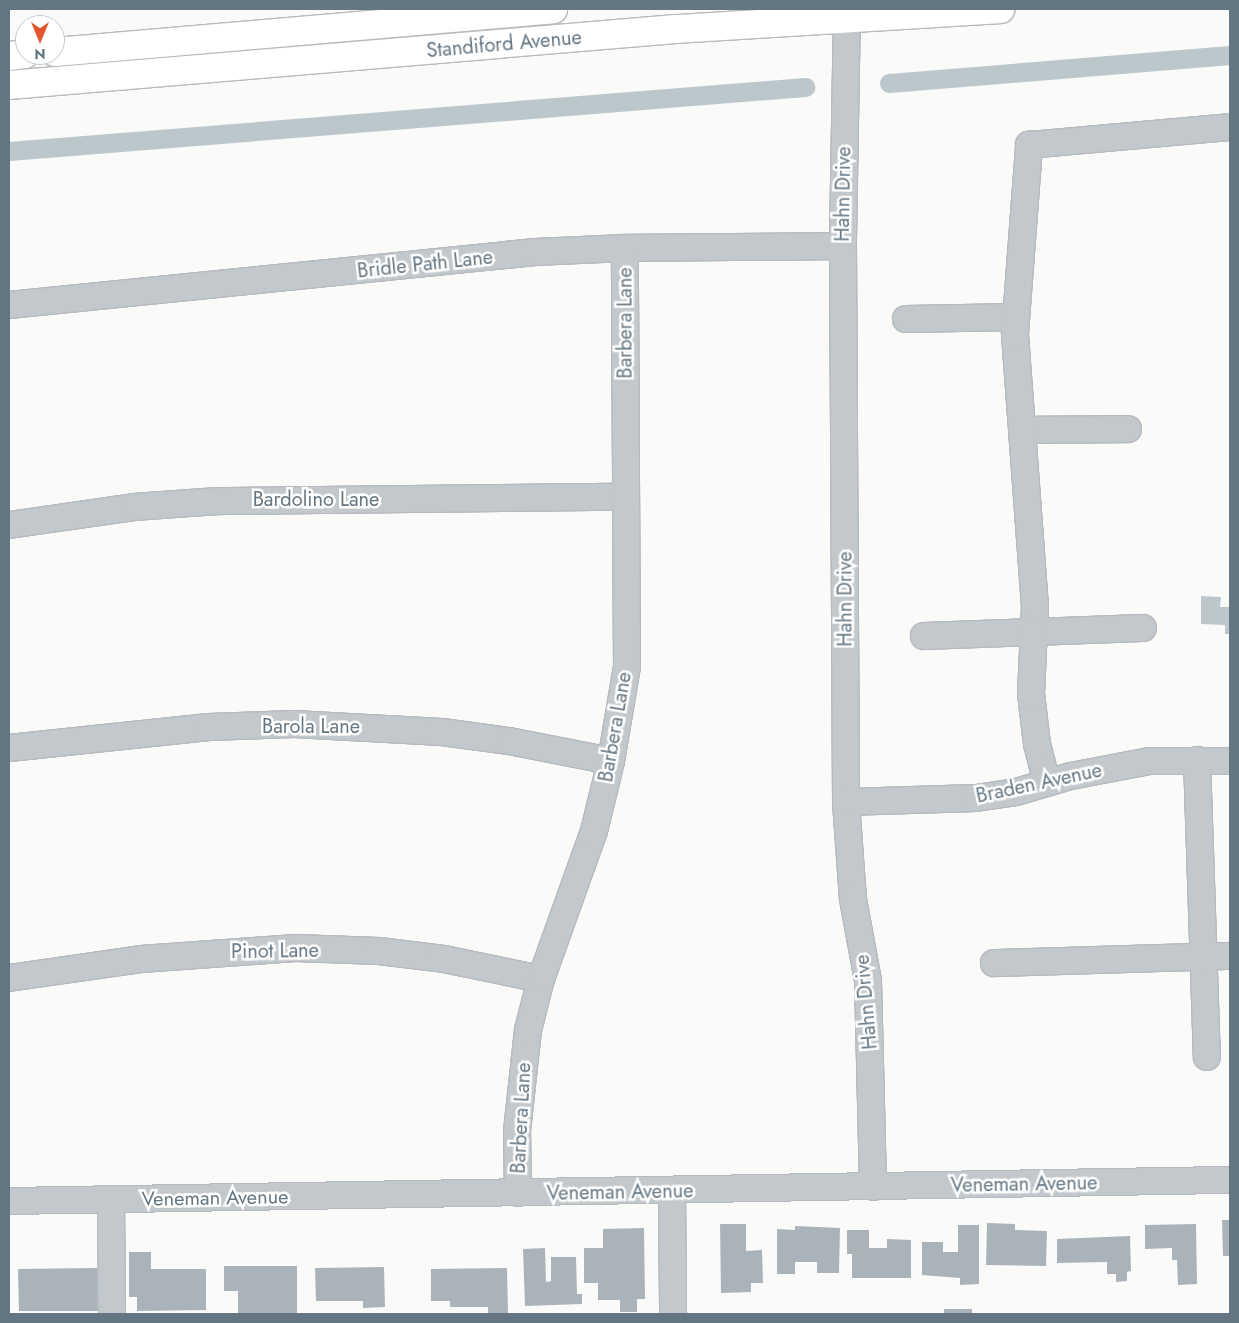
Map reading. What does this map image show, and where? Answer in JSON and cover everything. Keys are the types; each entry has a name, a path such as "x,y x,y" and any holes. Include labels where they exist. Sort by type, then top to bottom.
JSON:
{"main road":[{"name":"Standiford Avenue","path":"65,51 553,9"},
{"name":"Standiford Avenue","path":"9,85 847,14 1000,9"}],"street":[{"name":"Hahn Drive","path":"847,14 843,246 846,802 853,899 868,981 873,1187"},
{"path":"1047,783 1037,744 1031,694 1034,633 1016,317 1029,145 1230,127"},
{"name":"Bridle Path Lane","path":"9,305 535,252 625,248 843,246"},
{"name":"Barbera Lane","path":"518,1193 517,1131 520,1080 541,979 594,831 612,761 627,666 625,248"},
{"path":"906,319 1016,317"},
{"path":"1022,430 1128,429"},
{"name":"Bardolino Lane","path":"9,525 134,507 228,500 626,497"},
{"path":"924,636 1143,628"},
{"name":"Barola Lane","path":"9,748 200,728 294,724 442,732 509,741 612,761"},
{"path":"1197,760 1207,1057"},
{"name":"Braden Avenue","path":"846,802 976,798 1150,761 1230,761"},
{"name":"Pinot Lane","path":"9,978 140,959 296,948 379,951 444,959 541,979"},
{"path":"994,964 1230,956"},
{"name":"Veneman Avenue","path":"9,1202 1230,1180"},
{"path":"672,1191 673,1314"},
{"path":"112,1200 112,1314"}],"shaded area":[{"path":"1201,596 1221,597 1220,607 1230,607 1230,634 1225,634 1225,625 1201,624"}],"building":[{"path":"1222,1220 1230,1220 1230,1256 1223,1256"},
{"path":"987,1223 1015,1224 1015,1230 1047,1231 1046,1266 986,1265"},
{"path":"720,1224 746,1224 746,1251 762,1250 763,1283 751,1283 751,1292 721,1293"},
{"path":"1196,1224 1197,1284 1178,1285 1177,1260 1172,1260 1172,1248 1145,1249 1145,1225"},
{"path":"958,1225 979,1225 979,1284 960,1285 960,1278 922,1275 922,1242 943,1242 943,1252 958,1252"},
{"path":"795,1226 840,1228 839,1273 817,1273 817,1262 795,1262 795,1274 777,1274 777,1229 795,1230"},
{"path":"644,1228 645,1299 637,1299 637,1312 620,1312 620,1300 598,1300 598,1283 584,1283 584,1248 603,1248 603,1229"},
{"path":"847,1230 869,1230 869,1248 887,1248 887,1239 911,1240 911,1278 852,1278 852,1254 847,1254"},
{"path":"1130,1236 1131,1271 1127,1272 1127,1281 1116,1282 1116,1274 1107,1274 1107,1262 1057,1263 1057,1239"},
{"path":"545,1248 546,1282 551,1281 551,1257 576,1257 577,1294 582,1294 582,1304 525,1306 523,1249"},
{"path":"129,1252 151,1252 151,1269 206,1269 206,1310 137,1311 137,1297 129,1297"},
{"path":"224,1266 297,1266 297,1314 238,1314 238,1291 224,1291"},
{"path":"384,1267 385,1307 363,1308 363,1301 316,1301 315,1268"},
{"path":"97,1268 98,1311 19,1311 18,1269"},
{"path":"507,1268 508,1314 488,1314 488,1307 450,1307 450,1301 431,1301 431,1269"},
{"path":"944,1309 972,1309 972,1314 944,1314"}],"waterway":[{"path":"889,83 1230,55"},
{"path":"9,151 805,87"}]}
